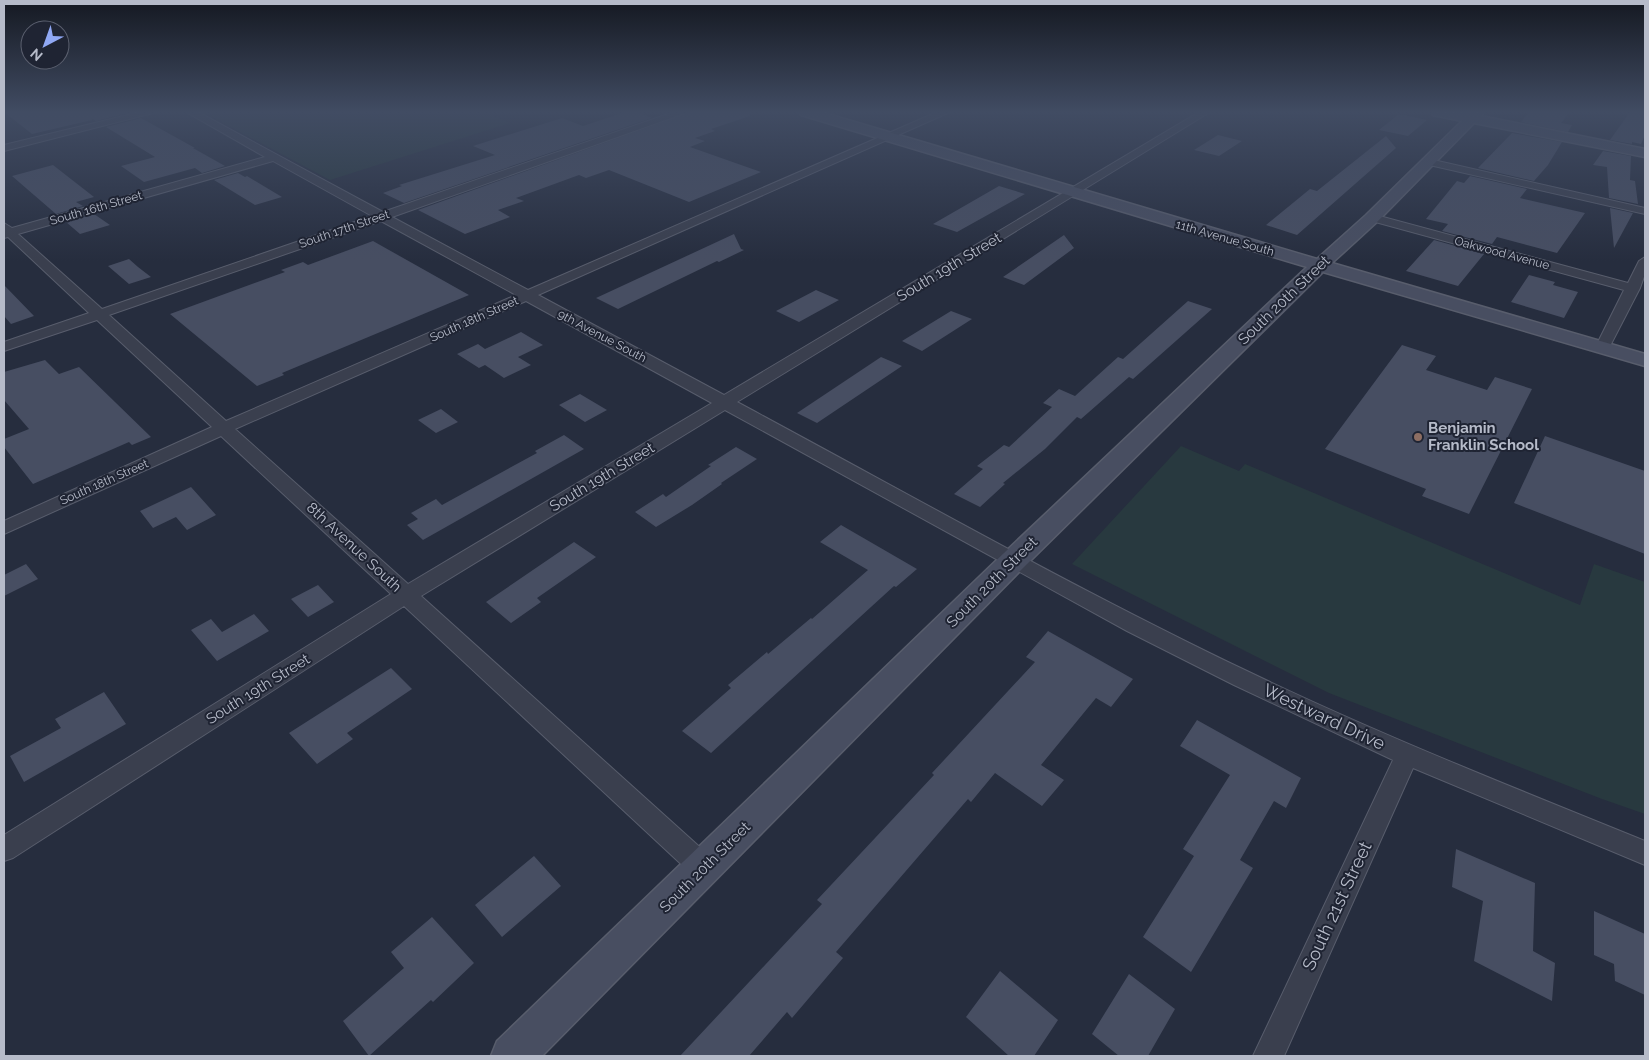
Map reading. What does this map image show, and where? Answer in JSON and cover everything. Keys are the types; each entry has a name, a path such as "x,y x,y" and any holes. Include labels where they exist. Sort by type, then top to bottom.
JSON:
{"street":[{"name":"South 16th Street","path":"6,231 261,161"},
{"name":"9th Avenue South","path":"280,161 1014,560"},
{"name":"South 17th Street","path":"4,347 540,161"},
{"name":"South 18th Street","path":"4,528 224,428 834,161"},
{"name":"11th Avenue South","path":"971,161 1645,360"},
{"name":"South 19th Street","path":"4,850 406,595 1124,161"},
{"path":"1430,162 1645,211"},
{"name":"South 20th Street","path":"512,1056 1014,560 1320,265 1430,162"},
{"name":"Oakwood Avenue","path":"1372,218 1633,288"},
{"name":"8th Avenue South","path":"6,231 99,313 704,868"},
{"path":"1602,348 1645,261"},
{"name":"Westward Drive","path":"1014,560 1134,625 1242,679 1407,755 1645,853"},
{"name":"South 21st Street","path":"1268,1056 1407,755"}],"shaded area":[{"path":"295,161 389,161 330,180"},
{"path":"1181,446 1239,471 1245,464 1580,605 1594,564 1645,582 1645,814 1329,693 1072,564"}],"building":[{"path":"138,161 217,161 225,166 202,173 195,168 144,182 121,166"},
{"path":"474,161 525,161 404,203 383,193 402,186 399,185"},
{"path":"553,161 731,161 761,172 689,202 609,170 586,178 579,175 516,198 524,201 498,210 510,217 465,234 418,210"},
{"path":"1354,161 1381,161 1297,235 1266,225 1310,189 1317,191"},
{"path":"1484,161 1550,161 1534,181 1478,168"},
{"path":"1596,161 1631,161 1630,180 1635,181 1638,204 1609,198 1607,167 1593,165"},
{"path":"53,165 94,197 76,202 83,206 56,214 12,176"},
{"path":"238,173 245,177 247,176 282,197 255,205 214,180"},
{"path":"1470,176 1527,189 1520,198 1585,213 1557,253 1497,237 1492,244 1442,231 1448,224 1426,219 1457,181 1464,183"},
{"path":"999,186 1025,194 957,232 933,224"},
{"path":"1610,208 1633,213 1614,248"},
{"path":"94,214 110,225 80,234 66,222"},
{"path":"734,234 741,249 744,250 618,309 596,298"},
{"path":"1064,235 1074,248 1024,285 1003,277"},
{"path":"1434,240 1484,254 1458,286 1406,271"},
{"path":"373,241 469,295 282,373 284,375 257,386 170,314 285,272 281,270 303,262 308,265"},
{"path":"129,259 151,277 129,284 108,266"},
{"path":"1529,275 1555,282 1553,285 1578,292 1564,318 1511,302"},
{"path":"4,285 34,316 11,324 4,316"},
{"path":"816,290 839,300 799,322 776,311"},
{"path":"1188,301 1212,309 1133,379 1129,377 1081,419 1077,417 1045,449 1003,483 1005,484 980,507 954,494 983,469 977,466 1004,445 1009,447 1052,407 1043,403 1059,389 1075,396 1118,357 1123,359"},
{"path":"951,311 972,319 922,351 902,341"},
{"path":"521,332 543,345 518,357 531,365 504,378 485,365 479,368 457,354 478,344 485,349"},
{"path":"1402,345 1436,356 1426,370 1487,390 1495,377 1532,389 1469,514 1422,496 1426,489 1325,449"},
{"path":"881,357 902,366 817,423 797,413"},
{"path":"45,360 59,374 79,367 151,437 132,445 129,442 33,484 4,447 4,439 29,429 4,400 4,372"},
{"path":"580,394 607,410 585,422 559,405"},
{"path":"441,409 458,422 436,433 418,420"},
{"path":"564,435 584,449 423,540 407,525 418,519 411,513 436,499 442,505 537,453 535,451"},
{"path":"1545,436 1645,471 1645,554 1514,503"},
{"path":"736,447 757,459 692,505 656,527 635,512 663,494 666,497 711,466 708,465"},
{"path":"191,487 216,515 187,530 176,517 153,528 140,511"},
{"path":"841,525 917,569 896,587 894,586 711,753 682,731 731,688 728,685 767,652 768,654 812,619 868,570 820,542"},
{"path":"574,542 596,557 537,598 541,602 511,623 486,602"},
{"path":"26,564 38,579 4,596 4,575"},
{"path":"318,585 334,602 308,617 291,599"},
{"path":"254,614 269,631 217,661 191,630 211,619 222,632"},
{"path":"1048,631 1133,679 1111,707 1096,698 1041,765 1064,780 1042,806 995,773 971,802 968,799 836,952 843,958 792,1018 787,1012 749,1056 680,1056 822,904 817,900 934,775 932,773 1035,662 1026,657"},
{"path":"391,668 412,689 347,733 353,739 317,764 289,733"},
{"path":"104,692 126,724 24,782 10,756 61,728 55,719"},
{"path":"1197,720 1301,778 1286,808 1274,801 1240,860 1253,868 1191,972 1143,937 1194,856 1183,849 1230,775 1180,746"},
{"path":"1456,849 1535,883 1533,951 1555,963 1552,1001 1474,961 1483,901 1452,887"},
{"path":"534,856 561,886 502,937 475,905"},
{"path":"1594,911 1645,934 1645,995 1615,981 1614,964 1594,955"},
{"path":"432,917 474,963 433,1002 431,1000 369,1056 343,1021 404,968 391,952"},
{"path":"1000,971 1058,1020 1034,1056 1009,1056 966,1017"},
{"path":"1129,974 1175,1009 1148,1056 1119,1056 1092,1034"}],"place":[{"name":"Benjamin Franklin School","path":"1418,437"}]}
